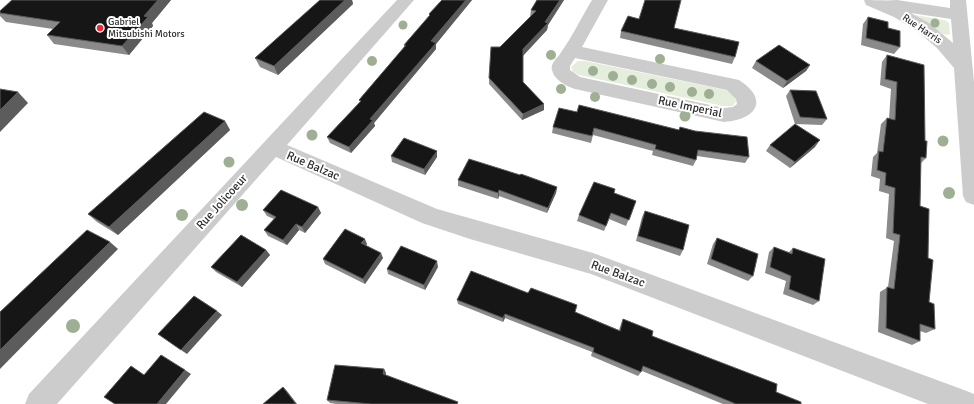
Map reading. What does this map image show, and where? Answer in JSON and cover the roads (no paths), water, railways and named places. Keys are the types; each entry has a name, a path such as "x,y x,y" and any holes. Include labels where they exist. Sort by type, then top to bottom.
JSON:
{"street":[{"name":"Rue Jolicoeur","path":"39,404 406,0"},
{"name":"Rue Imperial","path":"571,51 732,85 744,93 748,103 746,108 738,114 724,115 575,82 564,75 561,70 561,65 571,51 600,0"},
{"name":"Rue Harris","path":"868,1 959,7"},
{"name":"Rue Harris","path":"868,1 897,12 928,30 944,43 964,67"},
{"path":"959,7 974,196"},
{"name":"Rue Balzac","path":"272,148 430,216 463,227 560,253 593,264 964,404"}],"place":[{"name":"Gabriel Mitsubishi Motors","path":"100,28"}]}
